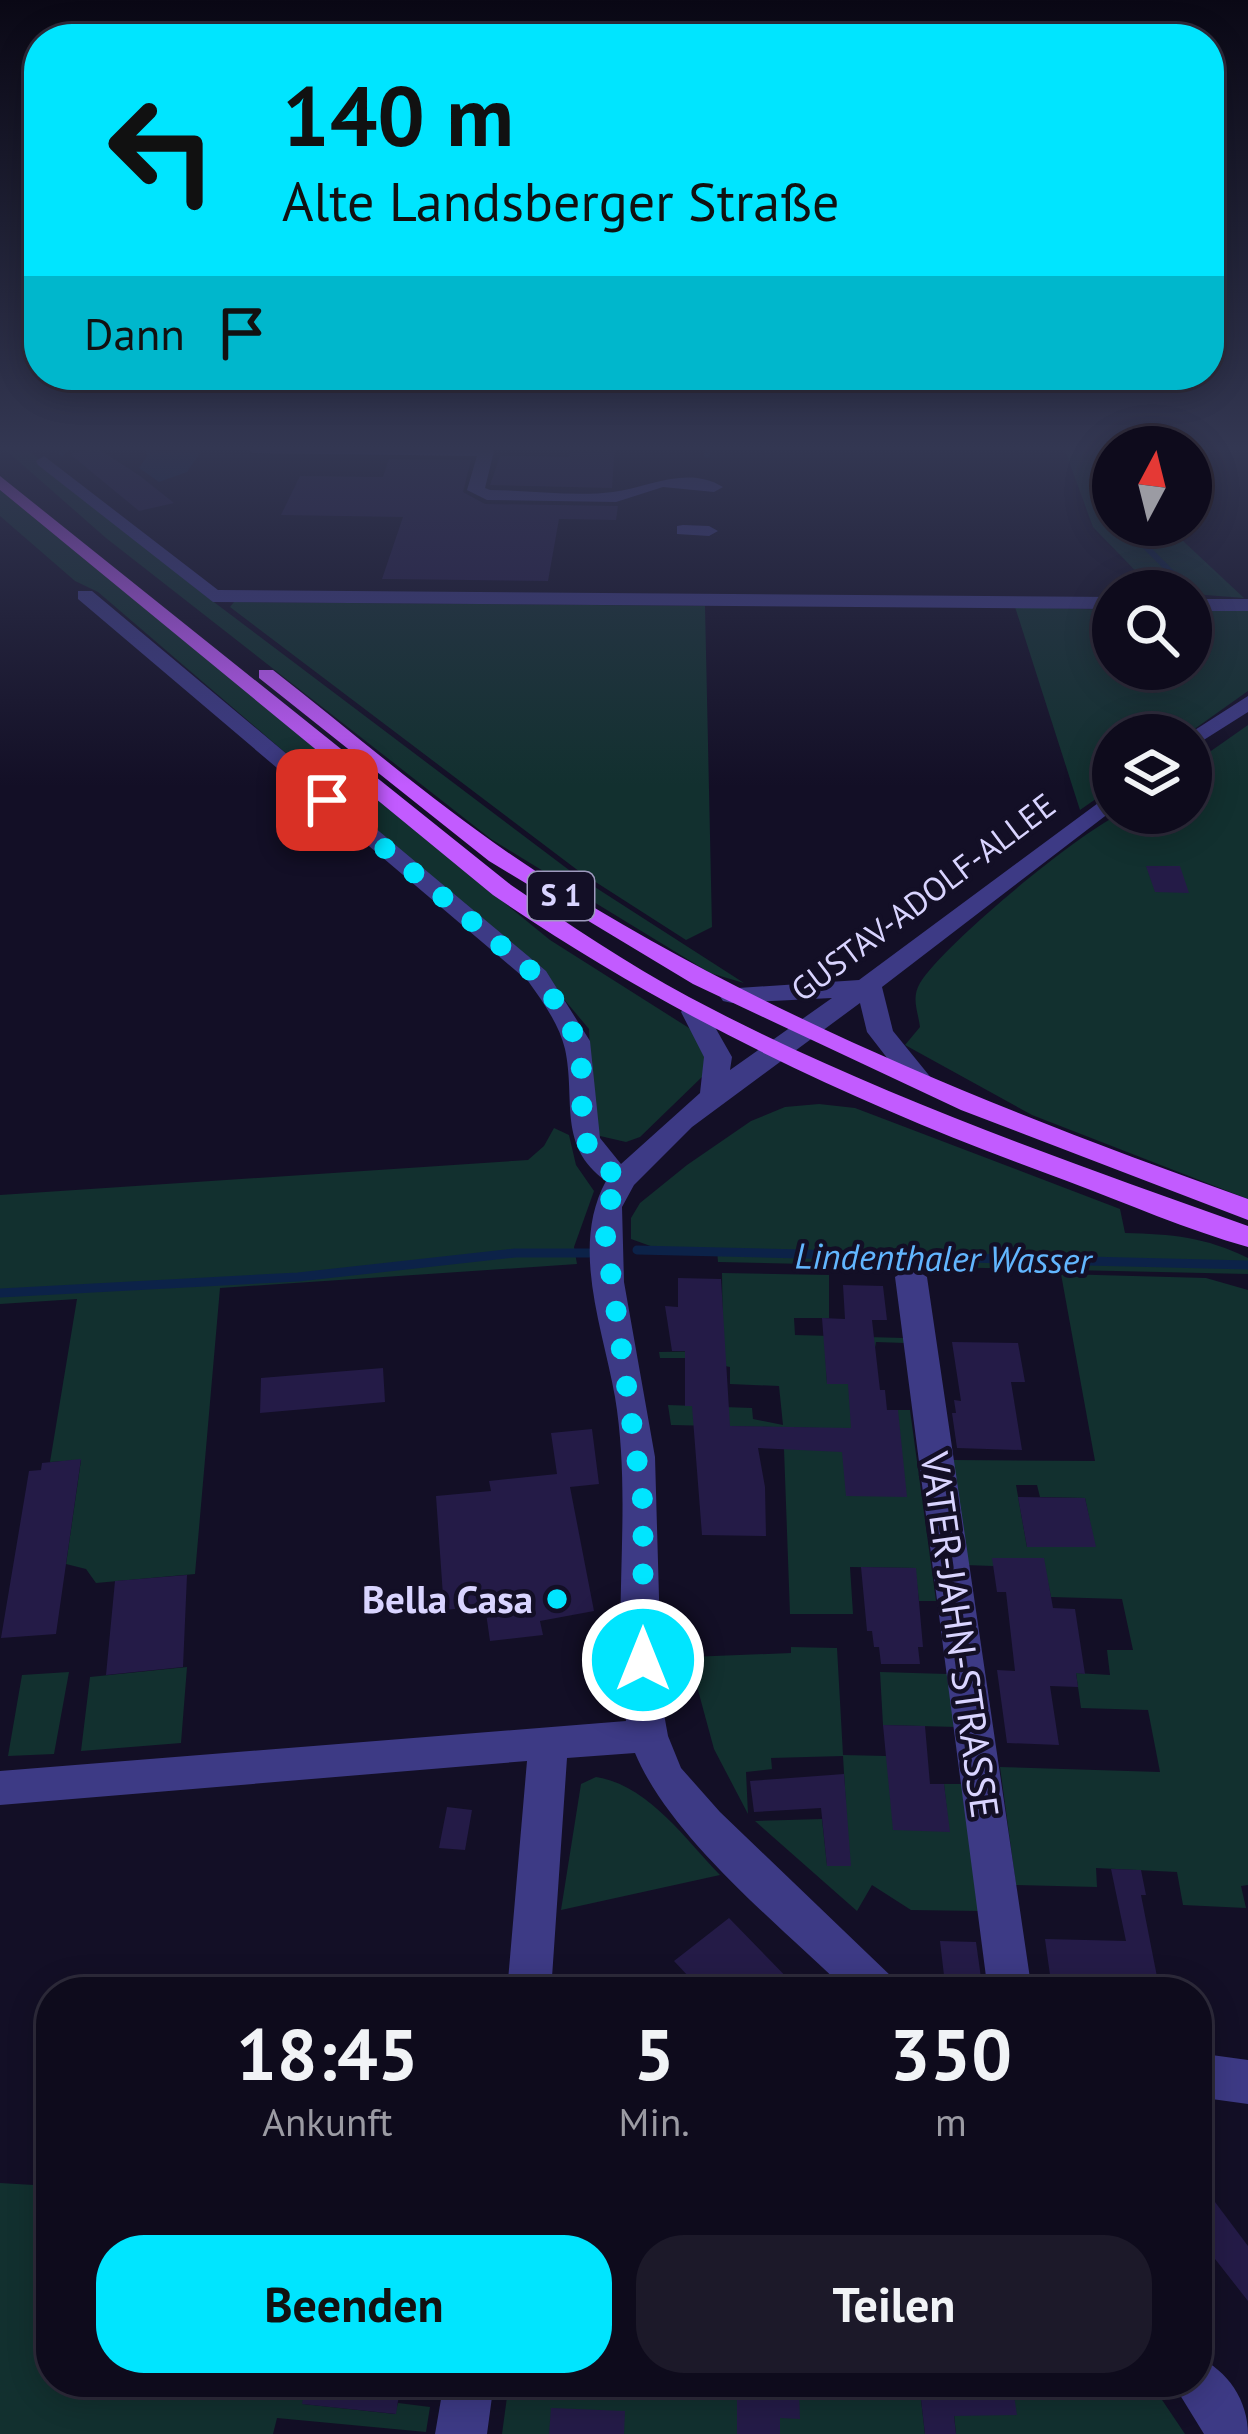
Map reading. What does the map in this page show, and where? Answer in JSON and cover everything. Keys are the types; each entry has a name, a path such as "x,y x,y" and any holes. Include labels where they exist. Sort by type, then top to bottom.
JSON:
{"main road":[{"name":"S 1","path":"95,559 502,890 587,949 694,1012 926,1120 1248,1237"},
{"name":"S 1","path":"125,559 482,843 580,908 805,1030 1248,1210"}],"street":[{"path":"166,559 213,596 1092,603"},
{"path":"85,595 537,976 563,1012 579,1051 583,1138 595,1161 623,1180 606,1210 607,1252 643,1503 643,1703 648,1736 666,1779 706,1825 863,1977"},
{"path":"1212,604 1248,605"},
{"path":"1212,727 1248,702"},
{"name":"GUSTAV-ADOLF-ALLEE","path":"623,1180 713,1098 1092,816"},
{"path":"732,994 801,995 868,985 880,1032 918,1079"},
{"path":"694,1012 718,1057 713,1098"},
{"name":"VATER-JAHN-STRASSE","path":"911,1277 1008,1977"},
{"path":"0,1788 389,1753 648,1736"},
{"path":"530,1977 548,1744"},
{"path":"1212,2077 1248,2082"},
{"path":"461,2434 467,2397"},
{"path":"1208,2397 1235,2434"}],"green space":[{"path":"49,559 84,559 550,940 689,1028 708,1052 704,1075 640,1137 626,1142 600,1136 593,1115 589,1029 542,973 98,592 75,581"},
{"path":"132,559 160,559 573,873 744,983 710,973 491,839"},
{"path":"1124,559 1202,559 1244,598 1212,595 1212,570 1135,570"},
{"path":"234,602 705,606 712,927 686,940 580,872 230,607"},
{"path":"1015,607 1092,609 1092,690 1212,690 1212,611 1248,610 1248,691 1212,717 1092,714 1092,802 1080,810"},
{"path":"1248,725 1248,1199 1032,1115 905,1045 920,1027 917,989 934,965 982,918 1092,831 1212,834 1212,750"},
{"path":"785,1107 855,1108 1120,1209 1125,1233 1218,1245 1248,1258 1248,1274 718,1262 717,1250 656,1248 631,1239 631,1218 640,1203 687,1165 751,1121"},
{"path":"554,1128 569,1135 576,1165 594,1191 574,1247 577,1264 220,1288 195,1574 96,1583 86,1569 66,1564 81,1460 50,1462 77,1299 0,1304 0,1195 528,1160"},
{"path":"722,1273 829,1275 829,1318 794,1318 795,1335 904,1338 905,1343 876,1342 875,1348 825,1347 827,1383 879,1385 850,1410 910,1410 936,1601 919,1601 915,1568 850,1567 853,1614 790,1614 784,1449 819,1428 671,1425 668,1405 752,1408 753,1419 783,1425 779,1386 730,1384 730,1367 660,1358 659,1352 723,1351"},
{"path":"1061,1274 1206,1278 1248,1290 1248,1885 1241,1886 1246,1908 1183,1905 1177,1872 1096,1868 1097,1887 1016,1885 1000,1767 1160,1772 1148,1710 1081,1708 1076,1673 1110,1675 1107,1650 1133,1650 1122,1599 1051,1597 1043,1559 993,1558 993,1566 965,1565 952,1460 1095,1461","holes":["1016,1485 1037,1485 1040,1497 1085,1498 1095,1547 1027,1547"]},
{"path":"791,1647 837,1648 843,1755 886,1756 949,1831 944,1784 965,1784 981,1911 911,1910 872,1885 857,1911 755,1821 822,1819 827,1865 846,1807 843,1756 771,1758 772,1769 746,1772 748,1814 714,1749 689,1657 791,1653"},
{"path":"187,1667 181,1743 81,1751 90,1677"},
{"path":"69,1672 54,1754 8,1756 22,1675"},
{"path":"880,1672 947,1674 957,1727 883,1725"},
{"path":"596,1777 649,1802 720,1875 561,1910 581,1784"},
{"path":"0,2183 36,2185 36,2397 304,2397 303,2404 395,2414 398,2403 430,2407 426,2432 277,2418 273,2434 0,2434"},
{"path":"507,2397 921,2397 925,2434 502,2434"},
{"path":"1014,2397 1160,2397 1185,2434 956,2434 953,2405 986,2415 1016,2415"}],"building":[{"path":"389,559 552,559 548,581 382,579"},
{"path":"1146,866 1180,866 1189,893 1155,892"},
{"path":"678,1278 721,1279 730,1426 851,1428 848,1384 827,1384 822,1318 845,1319 843,1285 883,1286 887,1320 872,1320 880,1390 885,1390 887,1410 898,1410 907,1497 846,1496 842,1452 758,1448 766,1536 702,1535 692,1406 685,1406 685,1351 672,1351 665,1306 678,1307"},
{"path":"952,1342 1018,1343 1025,1382 1011,1382 1022,1450 957,1448 952,1413 956,1413 954,1400 961,1401"},
{"path":"383,1368 385,1402 260,1413 261,1378"},
{"path":"592,1429 599,1484 570,1487 594,1611 540,1621 543,1635 490,1641 485,1606 444,1610 436,1496 491,1491 489,1481 557,1474 551,1433"},
{"path":"81,1459 56,1634 1,1638 29,1471 41,1470 42,1463"},
{"path":"1018,1497 1085,1498 1096,1547 1027,1547"},
{"path":"992,1558 1044,1558 1053,1608 1075,1609 1085,1674 1076,1673 1078,1687 1050,1686 1059,1745 1007,1743 997,1670 1015,1671 1006,1592 997,1592"},
{"path":"861,1567 916,1568 923,1647 918,1647 920,1664 881,1664 879,1647 874,1647 872,1631 867,1631"},
{"path":"187,1575 183,1667 106,1675 115,1581"},
{"path":"883,1725 925,1726 930,1784 944,1784 950,1832 893,1830"},
{"path":"844,1774 851,1866 827,1866 821,1808 754,1812 750,1781"},
{"path":"447,1807 472,1810 465,1850 439,1848"},
{"path":"1111,1869 1141,1870 1146,1895 1141,1895 1157,1977 1050,1975 1045,1939 1126,1941"},
{"path":"729,1918 786,1977 689,1977 674,1961"},
{"path":"940,1941 976,1942 981,1977 944,1977"},
{"path":"1212,2198 1248,2246 1248,2301 1212,2255"},
{"path":"303,2397 399,2397 396,2414 302,2404"},
{"path":"737,2397 799,2397 800,2419 780,2418 780,2434 737,2434"},
{"path":"921,2397 1014,2397 1017,2415 954,2416 956,2434 925,2434"},
{"path":"551,2408 625,2411 624,2434 549,2434"}],"waterway":[{"path":"1158,559 1169,570"},
{"name":"Lindenthaler Wasser","path":"637,1250 1248,1265"},
{"name":"Lindenthaler Wasser","path":"0,1293 298,1277 515,1253 589,1253"}],"place":[{"name":"Bella Casa","path":"557,1599"}],"route":[{"path":"327,800 537,976 563,1012 579,1051 583,1138 595,1161 623,1180 612,1195 604,1225 643,1503 643,1660"}]}
